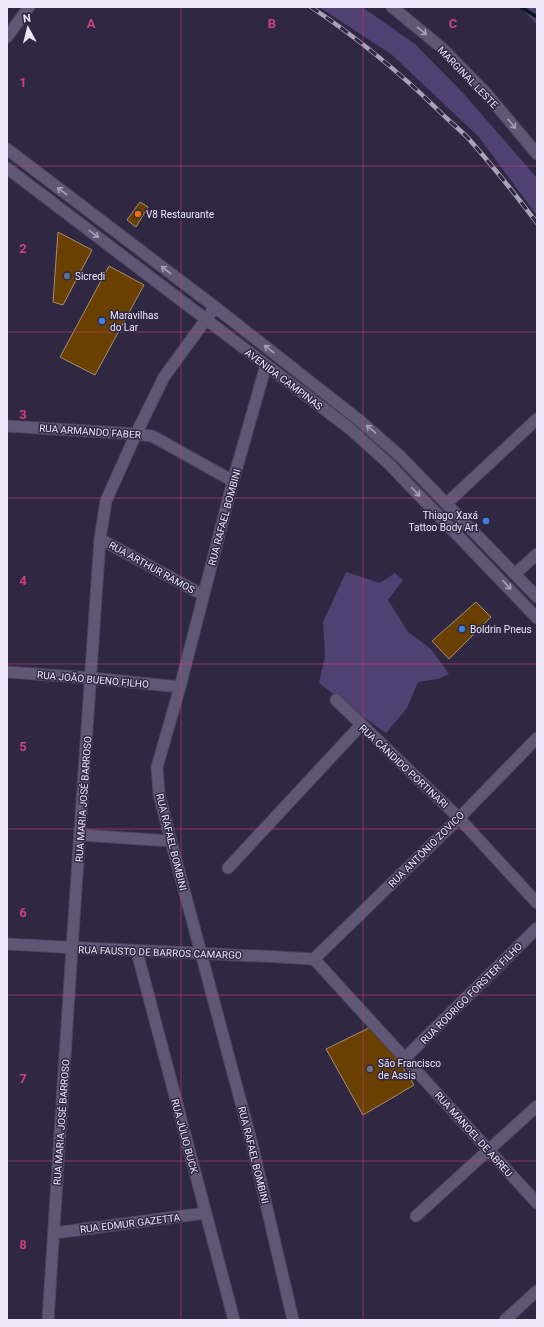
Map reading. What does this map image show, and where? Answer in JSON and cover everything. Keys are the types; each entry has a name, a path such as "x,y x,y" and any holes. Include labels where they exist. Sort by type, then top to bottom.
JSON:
{"street":[{"path":"7,37 29,7"},
{"name":"MARGINAL LESTE","path":"392,7 442,48 486,93 537,154"},
{"name":"AVENIDA CAMPINAS","path":"7,149 215,307 359,420 400,456 537,597"},
{"name":"AVENIDA CAMPINAS","path":"7,168 349,428 389,464 537,618"},
{"name":"RUA MARIA JOSÉ BARROSO","path":"48,1320 100,538 106,501 136,434 164,377 215,307"},
{"name":"RUA RAFAEL BOMBINI","path":"266,365 233,482 180,687 157,767 159,794 200,953 252,1144 293,1320"},
{"path":"447,503 537,419"},
{"name":"RUA ARMANDO FABER","path":"7,426 152,436 233,482"},
{"name":"RUA ARTHUR RAMOS","path":"100,538 203,595"},
{"path":"515,574 537,554"},
{"name":"RUA JOÃO BUENO FILHO","path":"7,672 91,678 180,687"},
{"name":"RUA CÂNDIDO PORTINARI","path":"336,700 459,818 537,903"},
{"path":"228,868 361,725"},
{"name":"RUA ANTÔNIO ZOVICO","path":"314,960 459,818 537,738"},
{"path":"81,835 171,841"},
{"name":"RUA RODRIGO FORSTER FILHO","path":"405,1058 537,928"},
{"name":"RUA FAUSTO DE BARROS CAMARGO","path":"7,944 137,952 200,953 314,960"},
{"name":"RUA JÚLIO BUCK","path":"137,952 234,1320"},
{"name":"RUA MANOEL DE ABREU","path":"314,960 537,1204"},
{"path":"416,1216 537,1106"},
{"name":"RUA EDMUR GAZETTA","path":"54,1233 206,1213"},
{"path":"505,1320 537,1291"}],"shaded area":[{"path":"319,7 362,7 415,44 463,93 537,178 537,216 479,137 391,54"},
{"path":"520,7 537,7 537,24"},
{"path":"346,572 380,583 395,573 403,580 388,600 408,632 431,649 449,674 438,679 418,682 407,708 386,733 319,683 325,656 323,622"}],"building":[{"name":"V8 Restaurante","path":"140,202 148,207 136,227 127,220"},
{"name":"Sicredi","path":"58,232 92,250 63,305 53,302"},
{"name":"Maravilhas do Lar","path":"109,266 144,285 95,375 60,357"},
{"name":"Boldrin Pneus","path":"476,602 491,617 449,659 432,641"},
{"name":"São Francisco de Assis","path":"369,1028 393,1052 414,1085 363,1115 326,1049"}],"waterway":[{"path":"521,7 537,17"}],"railway":[{"path":"311,7 360,42 392,68 464,134 495,169 537,223"}],"place":[{"name":"V8 Restaurante","path":"138,214"},
{"name":"Sicredi","path":"67,276"},
{"name":"Maravilhas do Lar","path":"102,321"},
{"name":"Thiago Xaxá Tattoo Body Art","path":"486,521"},
{"name":"Boldrin Pneus","path":"462,629"},
{"name":"São Francisco de Assis","path":"370,1069"}]}
